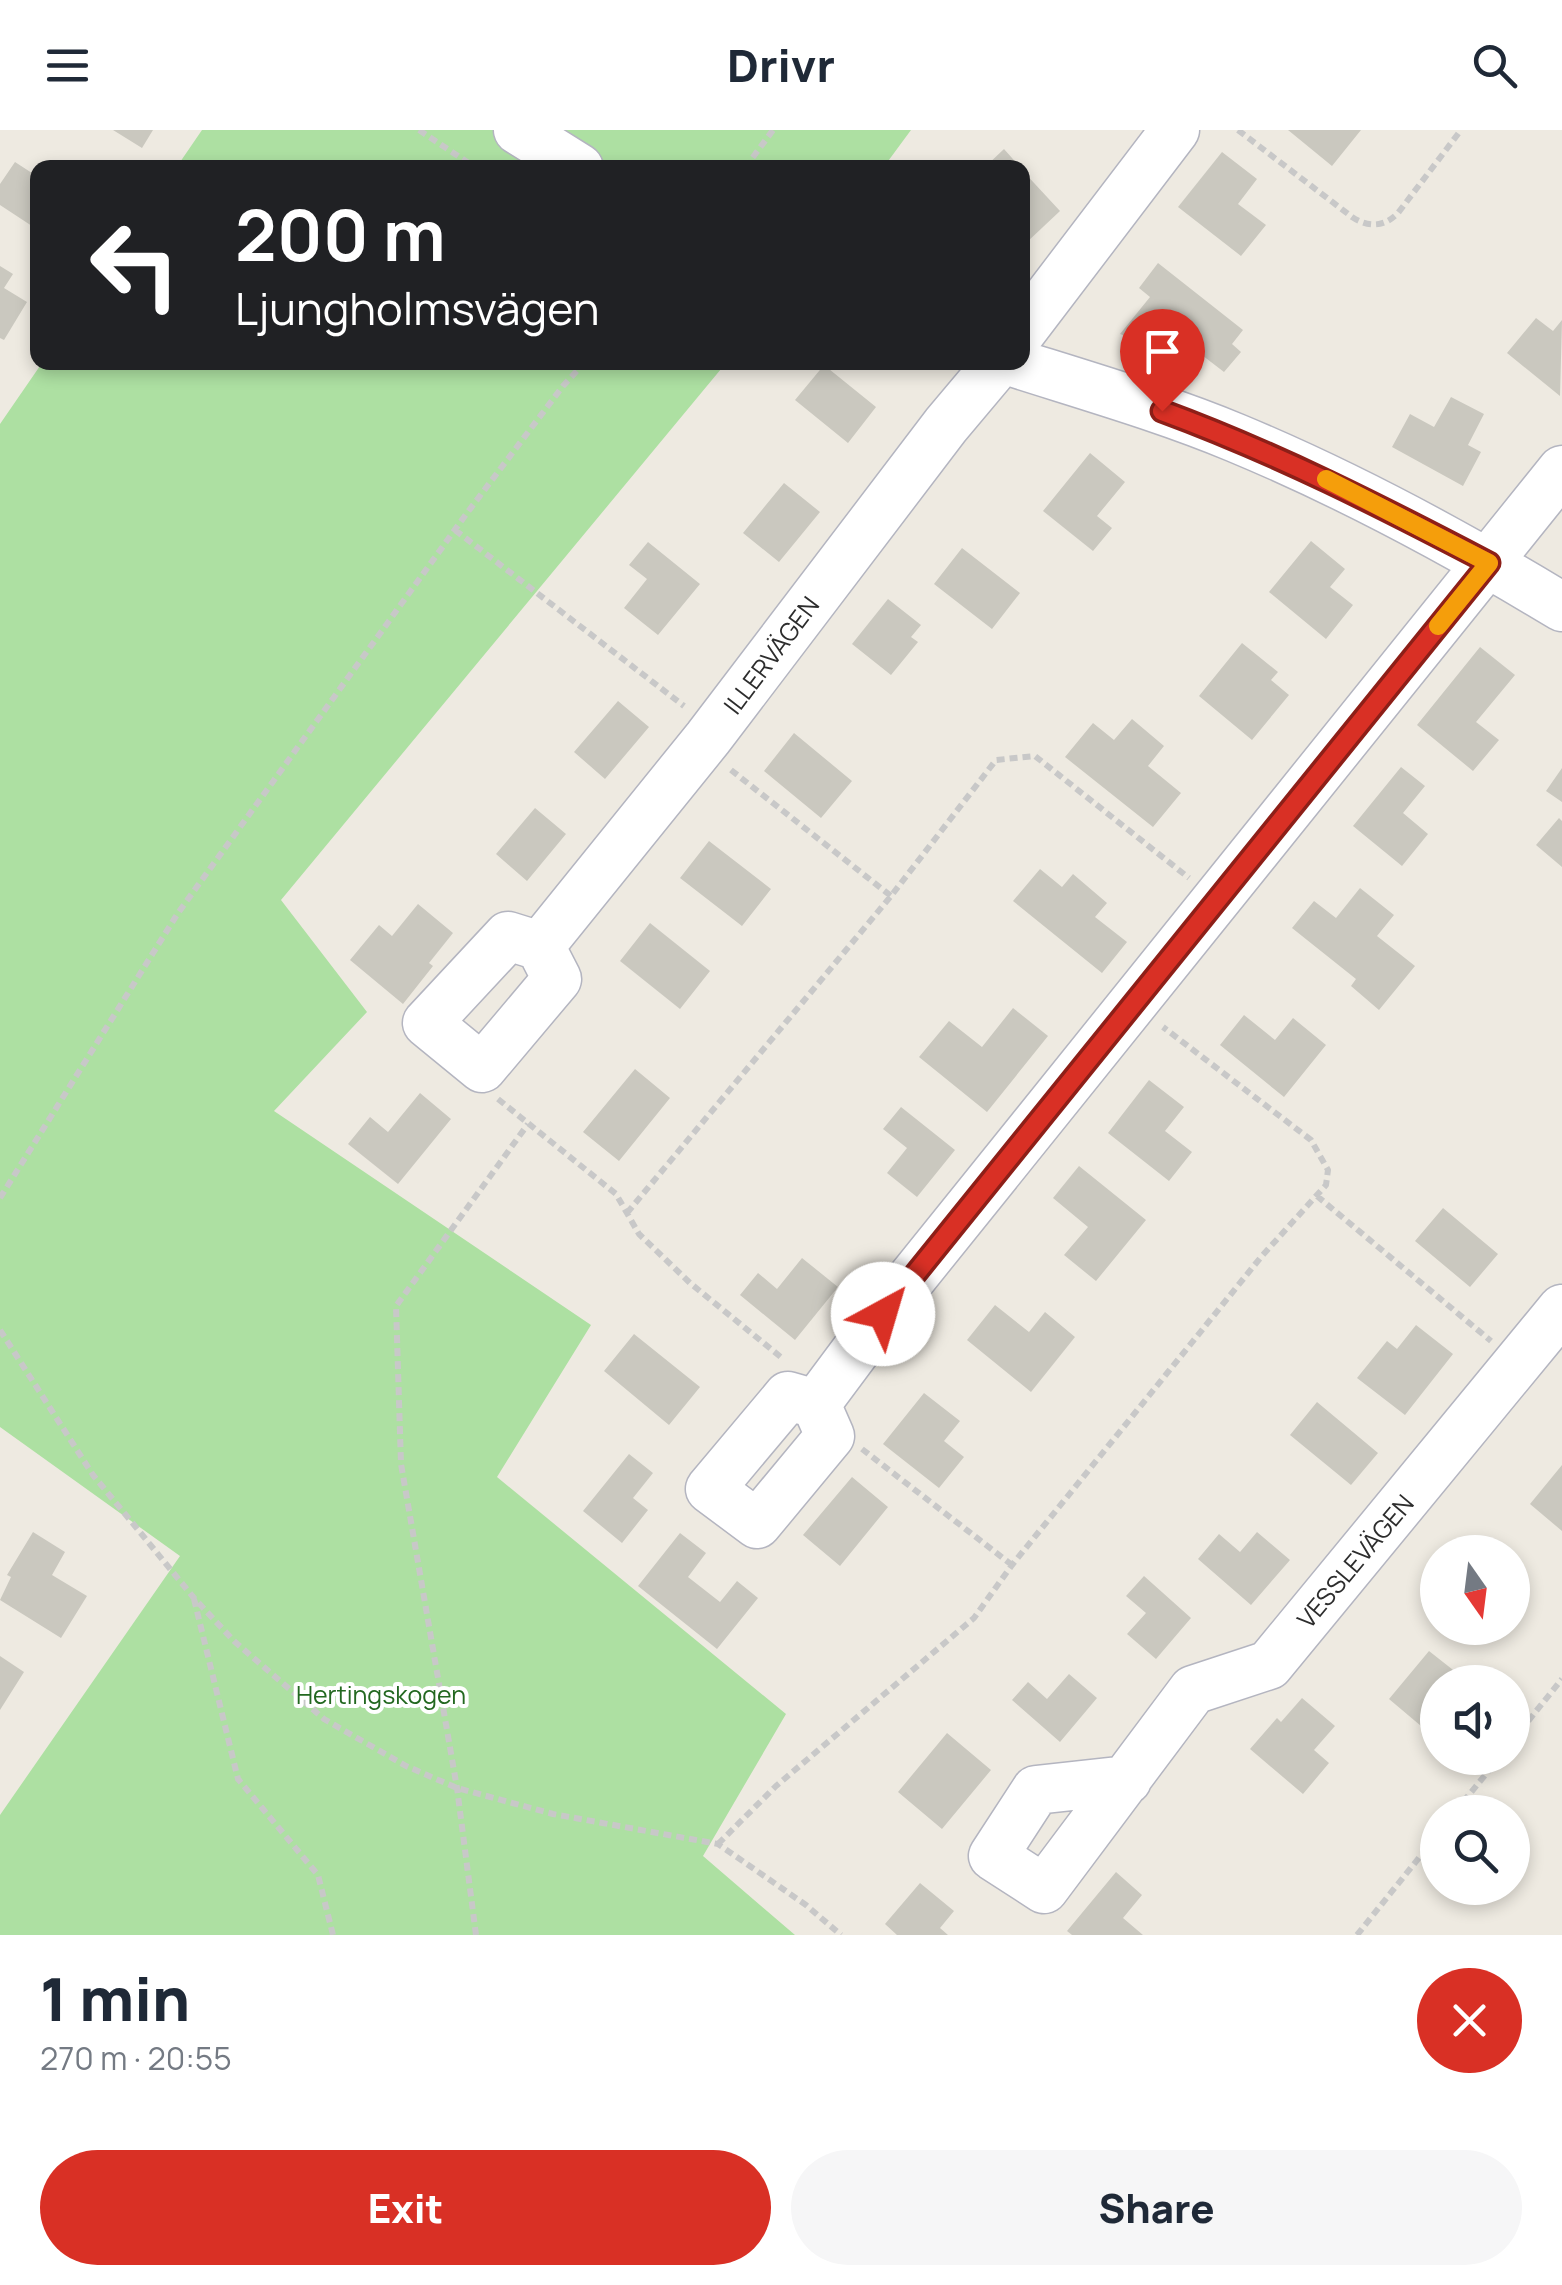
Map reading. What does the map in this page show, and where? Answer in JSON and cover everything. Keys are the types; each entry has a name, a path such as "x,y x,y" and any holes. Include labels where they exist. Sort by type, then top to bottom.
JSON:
{"street":[{"path":"518,130 566,160"},
{"path":"1030,320 1174,130"},
{"path":"1030,368 1235,438 1343,487 1562,606"},
{"name":"ILLERVÄGEN","path":"540,946 708,738 992,370"},
{"path":"816,1404 883,1314 1562,470"},
{"path":"508,936 540,946 557,979 482,1068 427,1024 508,936"},
{"name":"VESSLEVÄGEN","path":"1127,1780 1193,1690 1269,1665 1562,1310"}],"path":[{"path":"419,130 464,160"},
{"path":"751,160 773,130"},
{"path":"1238,130 1352,218 1374,225 1387,222 1398,213 1460,130"},
{"path":"0,1198 178,913 467,513 578,370"},
{"path":"626,1214 891,896 996,760 1035,756 1218,900"},
{"path":"718,1844 776,1786 974,1618 1012,1565 1261,1257 1326,1184 1328,1170 1311,1140 1135,1005"},
{"path":"482,1068 490,1094 616,1194 639,1234 690,1284 800,1372 816,1404 854,1443 1012,1565"},
{"path":"476,1935 457,1788 401,1464 396,1306 528,1124"},
{"path":"1317,1196 1502,1350 1523,1357"},
{"path":"0,1330 93,1475 194,1598 234,1641 324,1719 406,1766 457,1788 553,1814 718,1844 806,1905 841,1935"},
{"path":"194,1598 238,1779 318,1875 333,1935"},
{"path":"1530,1719 1562,1679"},
{"path":"1469,1795 1485,1775"},
{"path":"1357,1935 1420,1856"}],"green space":[{"path":"202,130 911,130 889,160 181,160"},
{"name":"Hertingskogen","path":"37,370 720,370 281,900 367,1012 274,1111 591,1325 497,1477 786,1714 703,1856 795,1935 0,1935 0,1815 180,1556 0,1427 0,424"}],"building":[{"path":"113,130 153,130 142,148"},
{"path":"1288,130 1361,130 1332,166"},
{"path":"1004,149 1014,160 992,160"},
{"path":"1222,152 1257,179 1238,204 1266,225 1241,256 1178,207"},
{"path":"15,162 30,172 30,225 0,205 0,184"},
{"path":"1030,179 1060,211 1030,239"},
{"path":"1158,263 1243,330 1232,344 1241,352 1224,372 1198,352 1192,359 1120,334 1150,297 1139,288"},
{"path":"0,266 13,274 4,288 27,302 4,340 0,338"},
{"path":"1536,318 1553,331 1562,320 1560,396 1507,353"},
{"path":"820,370 830,370 876,407 848,443 795,400"},
{"path":"1451,397 1484,414 1468,445 1481,452 1463,486 1392,447 1410,414 1434,427"},
{"path":"1090,453 1125,482 1097,516 1112,528 1093,551 1043,511"},
{"path":"784,483 820,512 779,562 743,533"},
{"path":"1311,541 1345,569 1330,587 1353,605 1326,639 1269,592"},
{"path":"648,542 700,584 658,635 624,608 647,579 629,565"},
{"path":"962,548 1020,593 992,629 934,584"},
{"path":"888,599 921,625 911,637 918,642 891,675 852,644"},
{"path":"1242,643 1278,672 1271,680 1289,695 1252,740 1199,696"},
{"path":"1480,647 1515,675 1476,722 1499,740 1473,771 1417,725"},
{"path":"618,701 649,727 605,779 574,752"},
{"path":"1132,719 1164,746 1148,766 1181,793 1153,827 1065,757 1093,723 1114,740"},
{"path":"794,733 852,781 821,818 764,771"},
{"path":"1401,767 1425,786 1403,813 1428,834 1402,866 1353,826"},
{"path":"1562,768 1562,802 1546,791"},
{"path":"535,808 566,834 527,881 496,854"},
{"path":"1559,818 1562,821 1562,867 1536,845"},
{"path":"709,841 771,889 742,926 680,878"},
{"path":"1040,869 1062,887 1073,874 1107,903 1095,917 1127,942 1102,973 1013,901"},
{"path":"1360,888 1394,915 1377,936 1415,966 1379,1010 1351,986 1356,979 1292,928 1314,901 1336,918"},
{"path":"418,904 453,933 403,1004 350,960 379,925 392,936"},
{"path":"650,923 710,971 680,1009 620,961"},
{"path":"1013,1008 1048,1036 987,1112 919,1057 949,1021 982,1047"},
{"path":"1244,1015 1275,1040 1293,1018 1326,1045 1284,1097 1220,1045"},
{"path":"635,1069 670,1098 619,1161 583,1132"},
{"path":"1149,1080 1184,1107 1165,1131 1192,1152 1169,1181 1108,1133"},
{"path":"420,1093 451,1119 398,1184 348,1144 370,1117 388,1132"},
{"path":"901,1107 955,1150 917,1197 887,1173 907,1148 883,1129"},
{"path":"1079,1166 1146,1220 1096,1281 1064,1255 1088,1227 1053,1198"},
{"path":"1443,1208 1498,1254 1470,1287 1415,1241"},
{"path":"802,1258 838,1287 795,1340 740,1295 758,1273 777,1289"},
{"path":"995,1305 1029,1332 1045,1312 1075,1337 1031,1392 967,1340"},
{"path":"1416,1325 1453,1354 1405,1415 1357,1378 1387,1341 1397,1349"},
{"path":"634,1334 700,1387 669,1425 604,1371"},
{"path":"924,1393 960,1421 944,1441 964,1457 939,1488 883,1444"},
{"path":"1317,1402 1378,1453 1351,1485 1290,1435"},
{"path":"629,1454 653,1473 633,1498 648,1510 622,1543 583,1511"},
{"path":"1562,1465 1562,1531 1530,1504"},
{"path":"852,1477 888,1507 840,1566 803,1535"},
{"path":"33,1532 65,1552 52,1575 87,1596 61,1638 0,1600 11,1577 7,1575"},
{"path":"1257,1532 1290,1560 1251,1605 1198,1559 1219,1534 1240,1552"},
{"path":"680,1533 706,1553 688,1577 720,1602 737,1581 758,1598 717,1649 638,1586"},
{"path":"1144,1576 1191,1618 1156,1659 1127,1634 1146,1613 1126,1596"},
{"path":"1429,1651 1447,1665 1420,1665 1420,1725 1389,1699"},
{"path":"0,1656 24,1672 0,1710"},
{"path":"1069,1674 1097,1698 1060,1742 1012,1700 1028,1682 1047,1699"},
{"path":"1302,1698 1335,1726 1314,1750 1329,1763 1303,1794 1250,1749 1277,1718 1281,1722"},
{"path":"947,1733 991,1770 942,1829 898,1792"},
{"path":"1116,1872 1142,1895 1123,1918 1143,1935 1072,1935 1067,1931"},
{"path":"920,1883 954,1911 940,1928 948,1935 897,1935 885,1924"}],"slow traffic":[{"path":"1326,479 1489,563 1438,626"}],"route":[{"path":"883,1314 1489,563 1343,487 1235,438 1162,411"}]}
